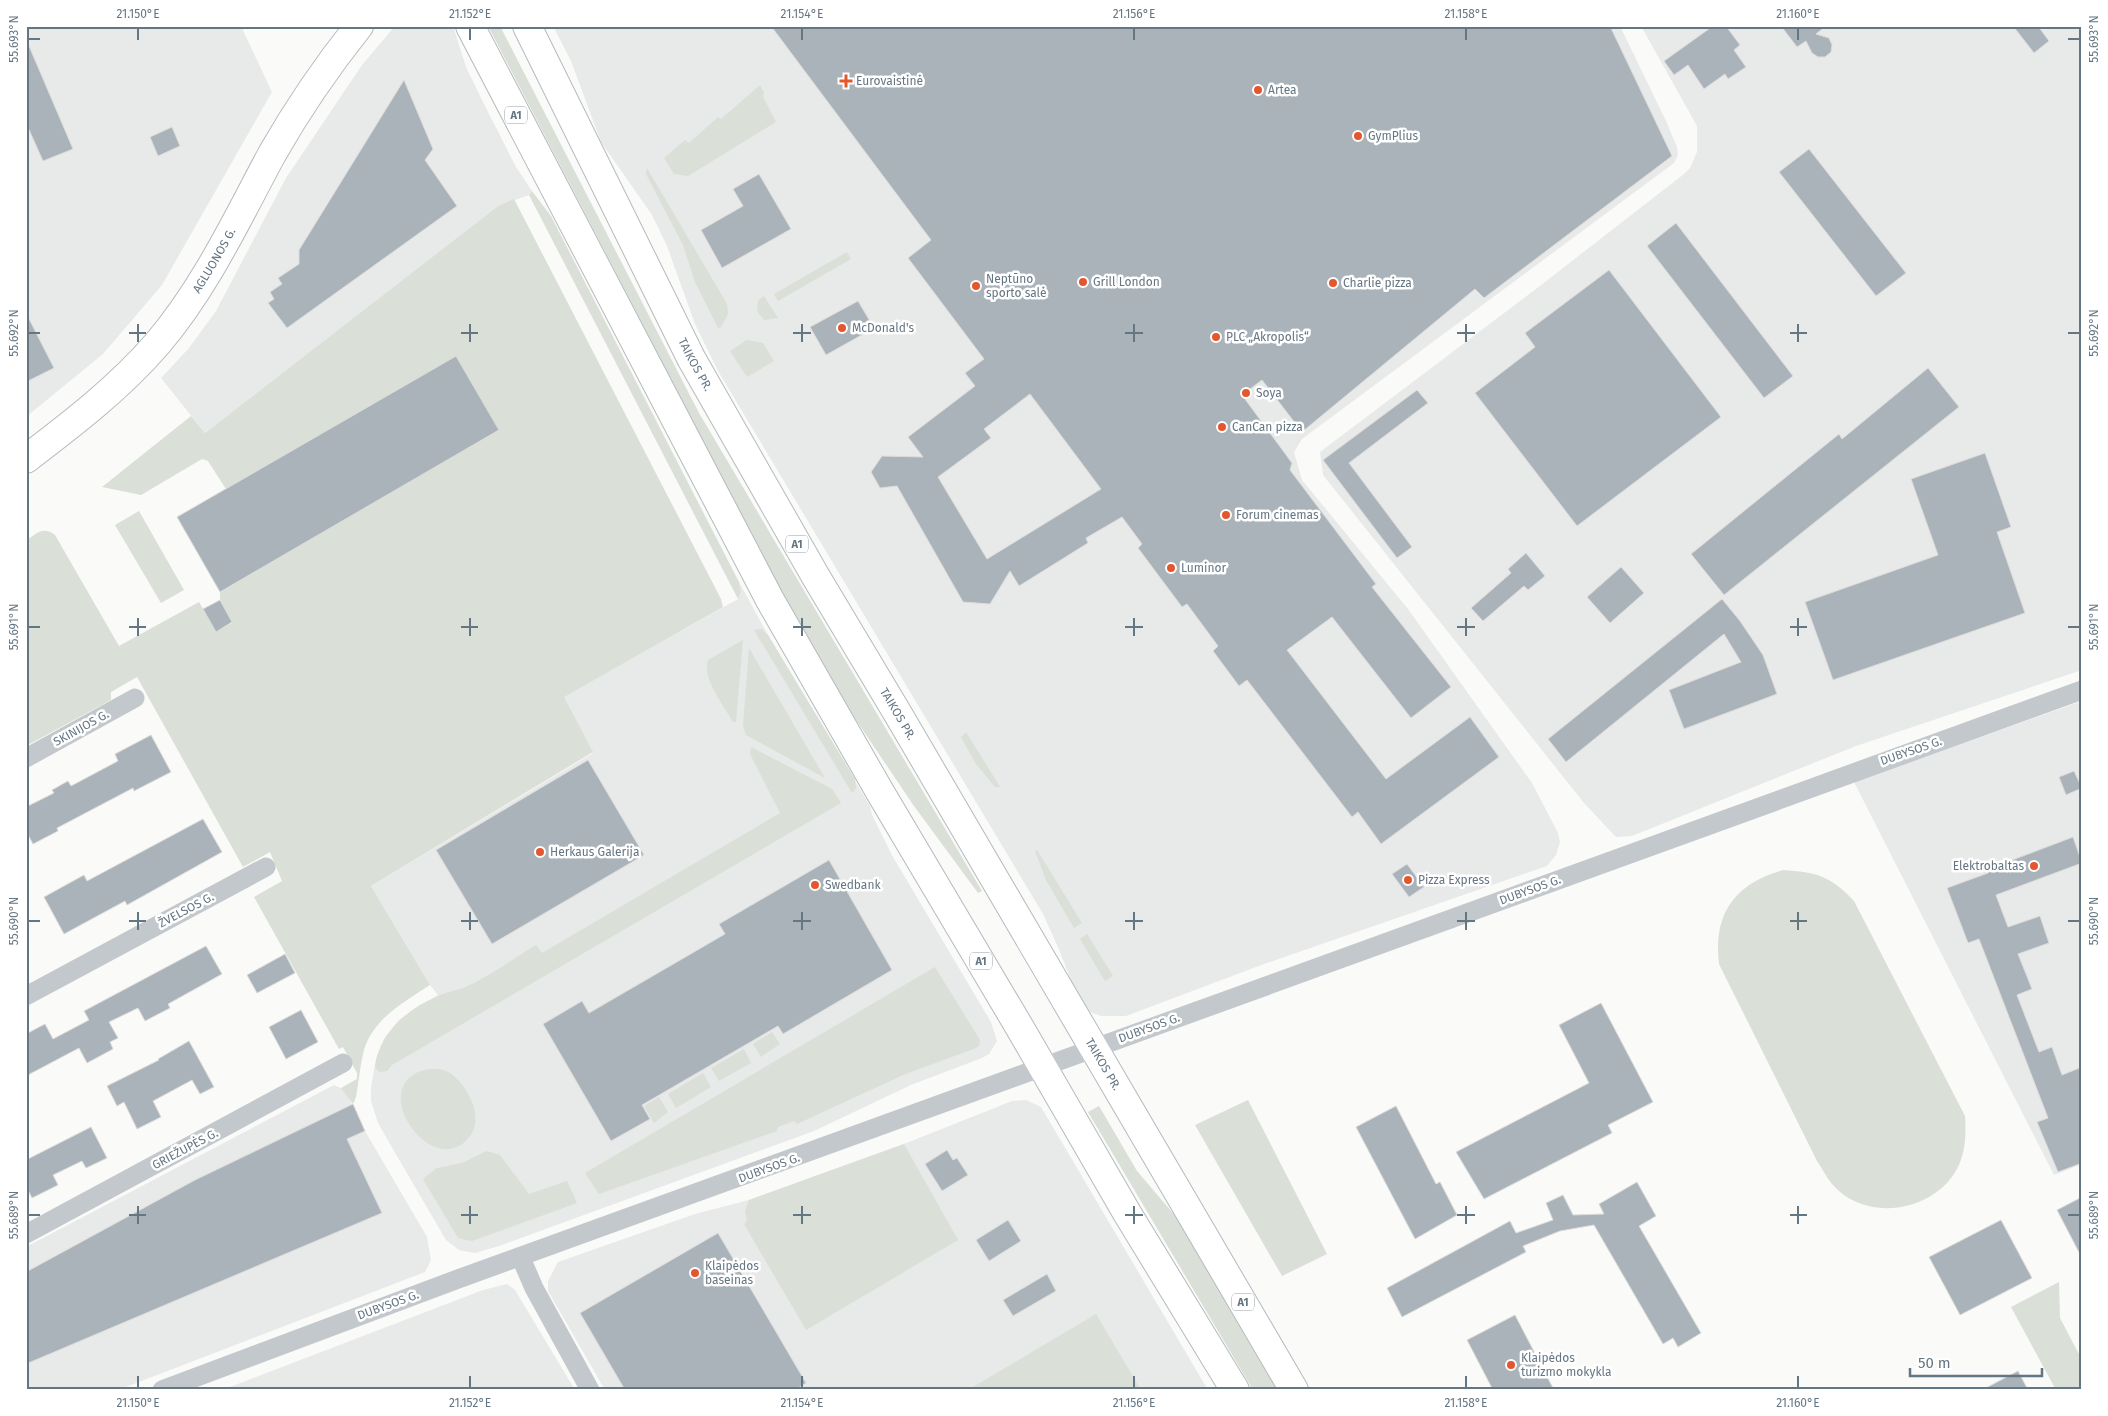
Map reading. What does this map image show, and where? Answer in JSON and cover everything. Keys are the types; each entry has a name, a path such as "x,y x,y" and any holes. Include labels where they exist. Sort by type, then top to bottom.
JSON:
{"main road":[{"name":"AGLUONOS G.","path":"26,459 105,396 157,344 204,278 299,110 342,47 359,26"},
{"name":"A1","path":"470,26 770,600 880,792 1153,1257 1235,1390"},
{"name":"TAIKOS PR.","path":"527,26 691,358 816,577 1294,1390"}],"street":[{"name":"DUBYSOS G.","path":"162,1390 1093,1048 2082,690"},
{"name":"SKINIJOS G.","path":"26,758 135,698"},
{"name":"ŽVELSOS G.","path":"26,996 266,867"},
{"name":"GRIEŽUPĖS G.","path":"26,1234 343,1063"},
{"path":"521,1258 534,1288 590,1390"}],"shaded area":[{"path":"26,26 241,26 272,92 162,285 103,354 26,417"},
{"path":"395,26 453,26 466,67 516,167 532,191 529,195 498,206 205,433 161,378 189,348 216,311 286,178 362,65"},
{"path":"488,26 500,26 699,413 982,891 978,893 914,806 852,714 782,593"},
{"path":"553,26 1620,26 1677,147 1678,155 1674,163 1302,439 1294,452 1302,480 1408,609 1532,783 1558,833 1560,842 1556,855 1547,866 1264,964 1126,1016 1101,1016 1090,1012 1080,1003 1043,914 718,371 695,324 667,246 652,215 601,142 571,61"},
{"path":"1641,26 2082,26 2082,670 1856,746 1632,836 1616,837 1584,803 1323,475 1320,452 1536,289 1690,168 1697,152 1697,126"},
{"path":"760,85 764,92 763,97 776,122 688,176 674,174 664,158 685,140 689,143 718,117 721,119"},
{"path":"647,168 727,304 728,314 721,327 718,328 695,282 683,245 646,174"},
{"path":"532,191 551,216 739,582 741,592 738,599 529,195"},
{"path":"514,199 721,599 723,607 564,697 593,752 371,886 430,985 391,1012 374,1029 364,1050 356,1097 353,1104 341,1088 357,1079 357,1073 343,1047 339,1049 254,897 282,881 270,852 243,867 137,677 111,692 111,700 26,746 26,541 43,531 51,532 55,535 119,646 199,602 216,631 232,623 220,600 220,592 499,430 456,356 226,489 208,461 202,459 141,495 102,487 191,416 205,433 498,206"},
{"path":"847,252 851,259 778,301 774,294"},
{"path":"764,296 778,318 764,320 757,311 758,301"},
{"path":"747,340 763,343 774,361 747,377 730,351"},
{"path":"139,511 184,590 161,603 115,525"},
{"path":"739,582 768,635 870,806 872,815 893,857 991,1022 997,1041 989,1054 982,1058 911,1085 814,1131 499,1246 475,1253 459,1250 446,1240 378,1123 371,1101 371,1087 376,1059 385,1037 400,1019 438,995 430,985 371,886 593,753 563,697 738,599 741,592"},
{"path":"762,629 768,635 855,779 856,788 852,793 754,630"},
{"path":"743,640 736,722 733,722 711,683 707,667 708,660"},
{"path":"749,648 825,778 746,735 743,725"},
{"path":"2082,701 2082,1164 2054,1175 1854,782"},
{"path":"966,732 1000,787 995,787 976,764 961,737"},
{"path":"751,747 832,789 841,803 392,1065 387,1071 379,1072 375,1067 382,1043 405,1015 427,1001 472,984 536,945 542,953 780,813 750,754"},
{"path":"1037,850 1082,923 1074,928 1046,880 1035,851"},
{"path":"1783,870 1805,872 1822,877 1838,886 1854,901 1965,1116 1965,1140 1959,1165 1949,1181 1935,1193 1918,1202 1900,1207 1881,1208 1863,1205 1846,1197 1832,1184 1817,1161 1719,964 1718,946 1720,930 1730,904 1751,884"},
{"path":"1087,934 1113,976 1105,981 1080,939"},
{"path":"935,967 980,1040 979,1046 976,1048 903,1075 797,1124 794,1121 778,1127 777,1131 599,1194 585,1173"},
{"path":"772,1032 780,1044 761,1057 753,1044"},
{"path":"744,1049 751,1063 719,1081 711,1068"},
{"path":"428,1069 442,1070 450,1073 462,1084 471,1100 474,1109 475,1125 472,1133 457,1147 441,1149 425,1141 411,1127 403,1110 401,1093 409,1078"},
{"path":"703,1073 711,1087 676,1108 668,1094"},
{"path":"334,1085 345,1090 365,1131 427,1237 431,1260 425,1272 118,1390 26,1390 26,1247"},
{"path":"659,1097 668,1112 654,1123 644,1106"},
{"path":"1026,1100 1041,1107 1208,1390 605,1390 548,1291 548,1281 558,1262 695,1214 749,1200 904,1144 1012,1101"},
{"path":"1248,1100 1327,1254 1282,1276 1195,1125"},
{"path":"1099,1106 1137,1171 1178,1219 1279,1390 1253,1390 1088,1112"},
{"path":"904,1144 958,1240 806,1330 744,1224 747,1221 745,1211 749,1200"},
{"path":"487,1151 500,1155 529,1194 567,1181 577,1203 472,1241 458,1238 423,1179 437,1168 462,1163"},
{"path":"2059,1282 2060,1318 2082,1360 2082,1390 2056,1390 2011,1307"},
{"path":"507,1284 515,1290 575,1390 222,1390 483,1290"},
{"path":"1096,1314 1141,1390 968,1390"}],"building":[{"name":"PLC „Akropolis“","path":"771,26 1610,26 1672,156 1484,298 1475,289 1302,432 1262,380 1242,395 1292,463 1290,470 1376,584 1372,587 1451,687 1411,718 1332,617 1287,650 1386,779 1470,717 1499,757 1381,844 1358,812 1352,817 1247,680 1239,686 1213,651 1218,646 1187,604 1182,607 1138,548 1142,544 1122,517 1086,538 1088,543 1019,586 1010,571 990,604 963,602 897,486 880,488 871,472 882,456 923,457 908,437 975,386 965,373 984,359 908,258 931,240","holes":["1030,394 1101,489 987,559 938,477 991,438 984,429"]},
{"path":"1713,26 1726,26 1740,45 1734,50 1746,67 1728,79 1725,74 1704,89 1688,65 1674,75 1664,61"},
{"path":"1781,26 1826,26 1816,34 1829,38 1832,45 1831,52 1825,57 1818,57 1812,53 1806,41 1797,47"},
{"path":"2013,26 2038,26 2049,41 2034,53"},
{"path":"26,39 73,149 43,161 26,123"},
{"path":"404,80 433,149 425,160 457,206 287,328 268,303 274,299 270,292 282,284 278,278 299,264 299,250"},
{"path":"172,127 180,146 158,156 150,137"},
{"path":"1809,149 1906,273 1876,296 1779,172"},
{"path":"759,174 791,229 722,268 701,230 743,206 733,189"},
{"path":"1676,223 1793,376 1764,398 1647,246"},
{"path":"1609,270 1721,417 1577,526 1475,393 1535,347 1525,333"},
{"name":"McDonald's","path":"858,301 874,328 826,355 810,327"},
{"path":"26,313 54,368 26,382"},
{"path":"456,356 499,430 220,592 177,517"},
{"path":"1928,368 1959,407 1724,595 1691,554 1839,434 1842,439"},
{"path":"1417,390 1428,403 1349,463 1412,547 1397,558 1323,460"},
{"path":"1985,453 2011,527 1997,532 2025,613 1833,680 1805,602 1938,555 1911,479"},
{"path":"1526,553 1545,576 1528,590 1524,586 1483,621 1471,608 1511,573 1508,569"},
{"path":"1621,567 1644,593 1610,623 1587,597"},
{"path":"1722,599 1740,621 1763,655 1777,694 1684,729 1669,690 1741,662 1724,634 1566,762 1548,739"},
{"path":"220,600 232,622 216,632 203,609"},
{"path":"151,735 171,772 134,791 133,788 57,828 58,831 33,844 26,831 26,807 54,793 52,790 68,781 71,786 118,761 115,754"},
{"name":"Herkaus Galerija","path":"588,760 644,855 492,944 436,850"},
{"path":"2074,771 2082,788 2066,795 2059,777"},
{"path":"203,819 222,852 127,905 125,901 64,934 44,897 84,875 87,881"},
{"path":"2073,837 2082,863 1996,895 2008,927 2040,916 2049,943 2018,954 2032,989 2017,995 2039,1052 2052,1047 2062,1075 2082,1067 2082,1163 2058,1172 2037,1122 2048,1118 1979,939 1968,943 1947,888 1988,873 1986,870"},
{"path":"829,860 892,970 783,1034 778,1026 642,1105 650,1119 611,1141 543,1024 582,1001 589,1013 725,934 719,924"},
{"name":"Pizza Express","path":"1407,864 1424,887 1409,897 1392,874"},
{"path":"206,946 222,974 168,1004 170,1008 145,1021 138,1008 109,1022 118,1038 110,1042 113,1049 87,1063 79,1048 26,1076 26,1034 45,1024 53,1039 89,1020 84,1011"},
{"path":"285,954 295,973 257,993 247,975"},
{"path":"1601,1003 1653,1102 1608,1125 1612,1133 1484,1199 1456,1152 1589,1083 1559,1025"},
{"path":"301,1010 318,1042 286,1059 269,1027"},
{"path":"189,1041 214,1087 200,1094 192,1080 153,1101 161,1117 137,1129 124,1102 117,1106 107,1086 159,1060"},
{"path":"353,1104 365,1131 347,1139 382,1213 26,1364 26,1272 195,1180"},
{"path":"1396,1106 1436,1184 1440,1182 1457,1215 1415,1239 1356,1127"},
{"path":"91,1127 107,1158 86,1168 82,1161 53,1175 58,1185 32,1198 26,1186 26,1160"},
{"path":"947,1150 953,1160 957,1158 968,1175 942,1191 925,1164"},
{"path":"1637,1182 1656,1216 1639,1226 1701,1333 1678,1347 1673,1338 1663,1344 1594,1225 1560,1231 1523,1246 1526,1252 1402,1317 1387,1288 1510,1221 1516,1233 1553,1220 1546,1203 1563,1195 1573,1215 1604,1214 1599,1204"},
{"path":"2082,1197 2082,1258 2057,1210"},
{"path":"1008,1220 1021,1241 989,1261 976,1240"},
{"path":"2001,1220 2032,1278 1960,1315 1929,1257"},
{"name":"Klaipėdos baseinas","path":"718,1233 806,1383 795,1390 625,1390 580,1313"},
{"path":"1047,1274 1056,1291 1013,1316 1003,1300"},
{"name":"Klaipėdos turizmo mokykla","path":"1515,1315 1554,1390 1493,1390 1467,1340"},
{"path":"2018,1371 2028,1390 1982,1390"}],"place":[{"name":"Eurovaistinė","path":"846,81"},
{"name":"Artea","path":"1258,90"},
{"name":"GymPlius","path":"1358,136"},
{"name":"Grill London","path":"1083,282"},
{"name":"Charlie pizza","path":"1333,283"},
{"name":"Neptūno sporto salė","path":"976,286"},
{"name":"McDonald's","path":"842,328"},
{"name":"PLC „Akropolis“","path":"1216,337"},
{"name":"Soya","path":"1246,393"},
{"name":"CanCan pizza","path":"1222,427"},
{"name":"Forum cinemas","path":"1226,515"},
{"name":"Luminor","path":"1171,568"},
{"name":"Herkaus Galerija","path":"540,852"},
{"name":"Elektrobaltas","path":"2034,866"},
{"name":"Pizza Express","path":"1408,880"},
{"name":"Swedbank","path":"815,885"},
{"name":"Klaipėdos baseinas","path":"695,1273"},
{"name":"Klaipėdos turizmo mokykla","path":"1511,1365"}]}
